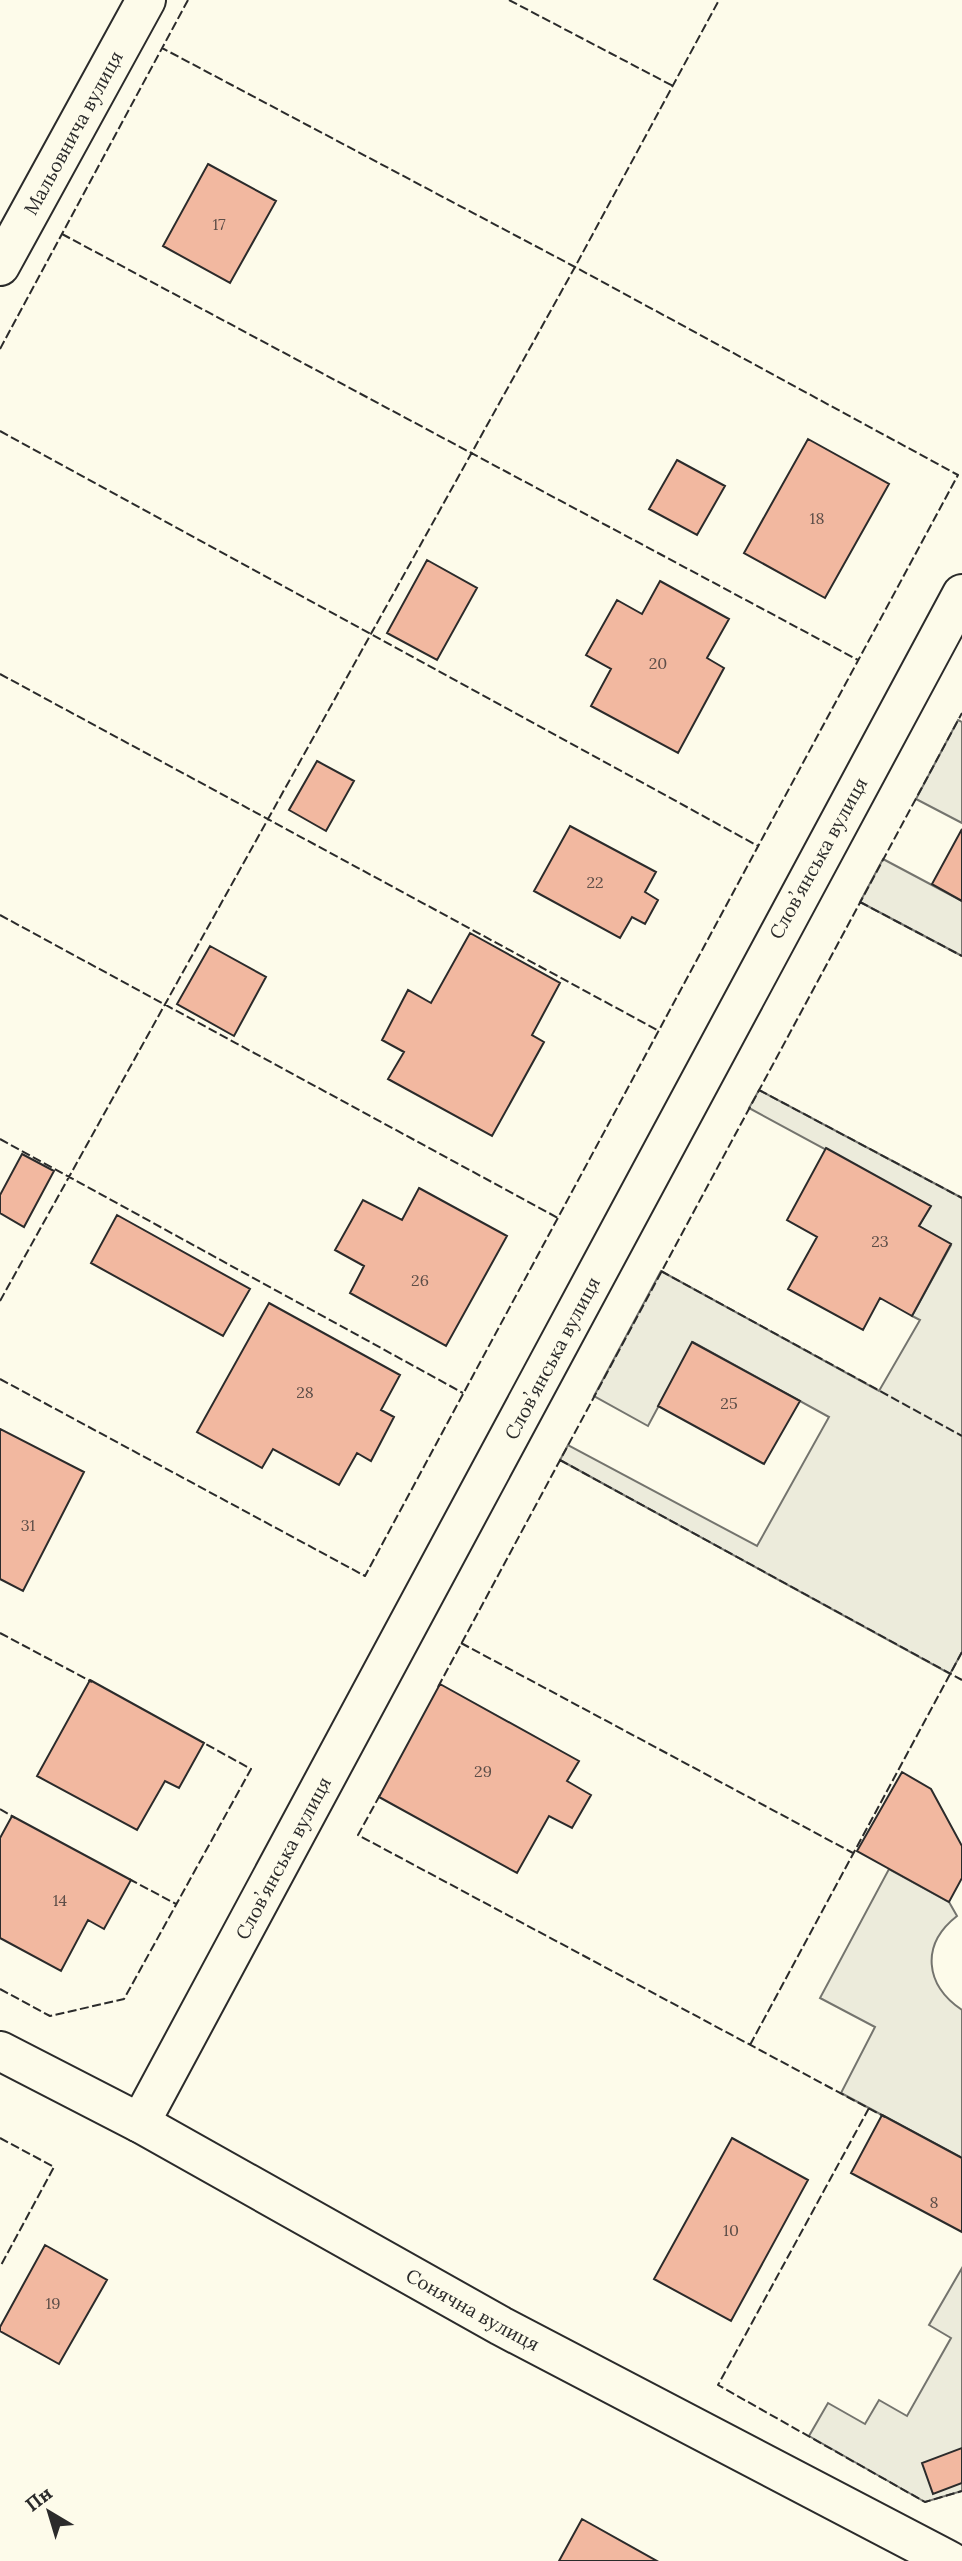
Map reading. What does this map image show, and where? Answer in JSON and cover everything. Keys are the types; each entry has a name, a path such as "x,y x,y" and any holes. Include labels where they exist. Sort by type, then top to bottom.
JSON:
{"street":[{"name":"Мальовнича вулиця","path":"0,266 146,0"},
{"name":"Словʼянська вулиця","path":"140,2123 962,594"},
{"name":"Сонячна вулиця","path":"0,2051 140,2123 501,2326 950,2561"}],"shaded area":[{"path":"958,720 962,722 962,823 916,799"},
{"path":"883,859 962,901 962,956 860,902"},
{"path":"759,1090 962,1198 962,1652 950,1674 560,1460 568,1445 757,1546 829,1417 693,1342 648,1426 594,1396 661,1271 879,1391 920,1320 912,1316 951,1245 919,1226 930,1206 749,1108"},
{"path":"889,1869 949,1902 957,1916 937,1939 932,1965 940,1989 962,2010 962,2158 841,2093 875,2027 820,1998"},
{"path":"962,2268 962,2491 925,2502 809,2436 828,2403 865,2424 879,2400 907,2416 951,2338 929,2325"}],"building":[{"path":"208,164 276,201 230,283 163,246"},
{"path":"808,439 889,484 825,598 744,553"},
{"path":"677,460 725,486 697,535 649,509"},
{"path":"427,560 477,588 437,660 387,633"},
{"path":"660,581 729,619 707,658 724,668 678,753 591,706 611,669 586,655 617,600 642,614"},
{"path":"317,761 354,781 326,831 289,810"},
{"path":"570,826 656,872 645,892 658,900 645,924 632,917 620,938 534,891"},
{"path":"962,829 962,901 932,884"},
{"path":"470,933 560,983 532,1035 544,1042 492,1136 388,1079 404,1052 382,1040 408,990 431,1003"},
{"path":"210,946 266,977 234,1036 177,1004"},
{"path":"826,1148 931,1206 919,1226 951,1244 912,1316 880,1298 863,1330 788,1289 817,1237 787,1220"},
{"path":"22,1154 54,1171 24,1227 0,1213 0,1195"},
{"path":"419,1188 507,1236 446,1346 350,1293 364,1266 335,1250 363,1200 402,1220"},
{"path":"117,1215 250,1289 223,1336 91,1263"},
{"path":"269,1303 400,1375 381,1410 394,1417 371,1461 357,1453 339,1485 273,1449 262,1468 197,1432"},
{"path":"692,1342 800,1401 764,1464 658,1406"},
{"path":"0,1429 84,1472 23,1591 0,1579"},
{"path":"90,1680 204,1743 179,1788 165,1781 137,1830 37,1776"},
{"path":"440,1684 579,1761 567,1781 591,1795 572,1828 549,1816 517,1873 379,1797"},
{"path":"902,1772 931,1789 962,1846 962,1878 949,1902 857,1851"},
{"path":"12,1816 131,1880 104,1929 88,1920 61,1971 0,1938 0,1838"},
{"path":"882,2115 962,2158 962,2232 851,2173"},
{"path":"732,2138 808,2180 731,2321 654,2279"},
{"path":"45,2245 107,2280 59,2364 0,2331"},
{"path":"962,2448 962,2483 933,2494 922,2463"},
{"path":"582,2519 657,2561 559,2561"}],"fence":[{"path":"0,349 188,0"},
{"path":"509,0 673,86"},
{"path":"0,1301 575,267 719,0"},
{"path":"0,1379 365,1576 958,475 575,267 162,48"},
{"path":"62,234 858,660"},
{"path":"0,431 758,846"},
{"path":"0,674 659,1031"},
{"path":"438,1687 962,713"},
{"path":"860,902 962,956"},
{"path":"0,915 558,1218"},
{"path":"759,1090 962,1198"},
{"path":"0,1139 463,1393"},
{"path":"661,1271 962,1436"},
{"path":"560,1460 962,1680"},
{"path":"0,1633 92,1682"},
{"path":"461,1643 853,1853"},
{"path":"750,2045 962,1652"},
{"path":"0,1989 50,2016 124,1999 251,1769 202,1742"},
{"path":"380,1795 358,1835 885,2117"},
{"path":"0,1809 15,1818"},
{"path":"129,1879 176,1904"},
{"path":"869,2108 718,2385 925,2502 962,2491"},
{"path":"0,2138 54,2167 0,2267"}]}
